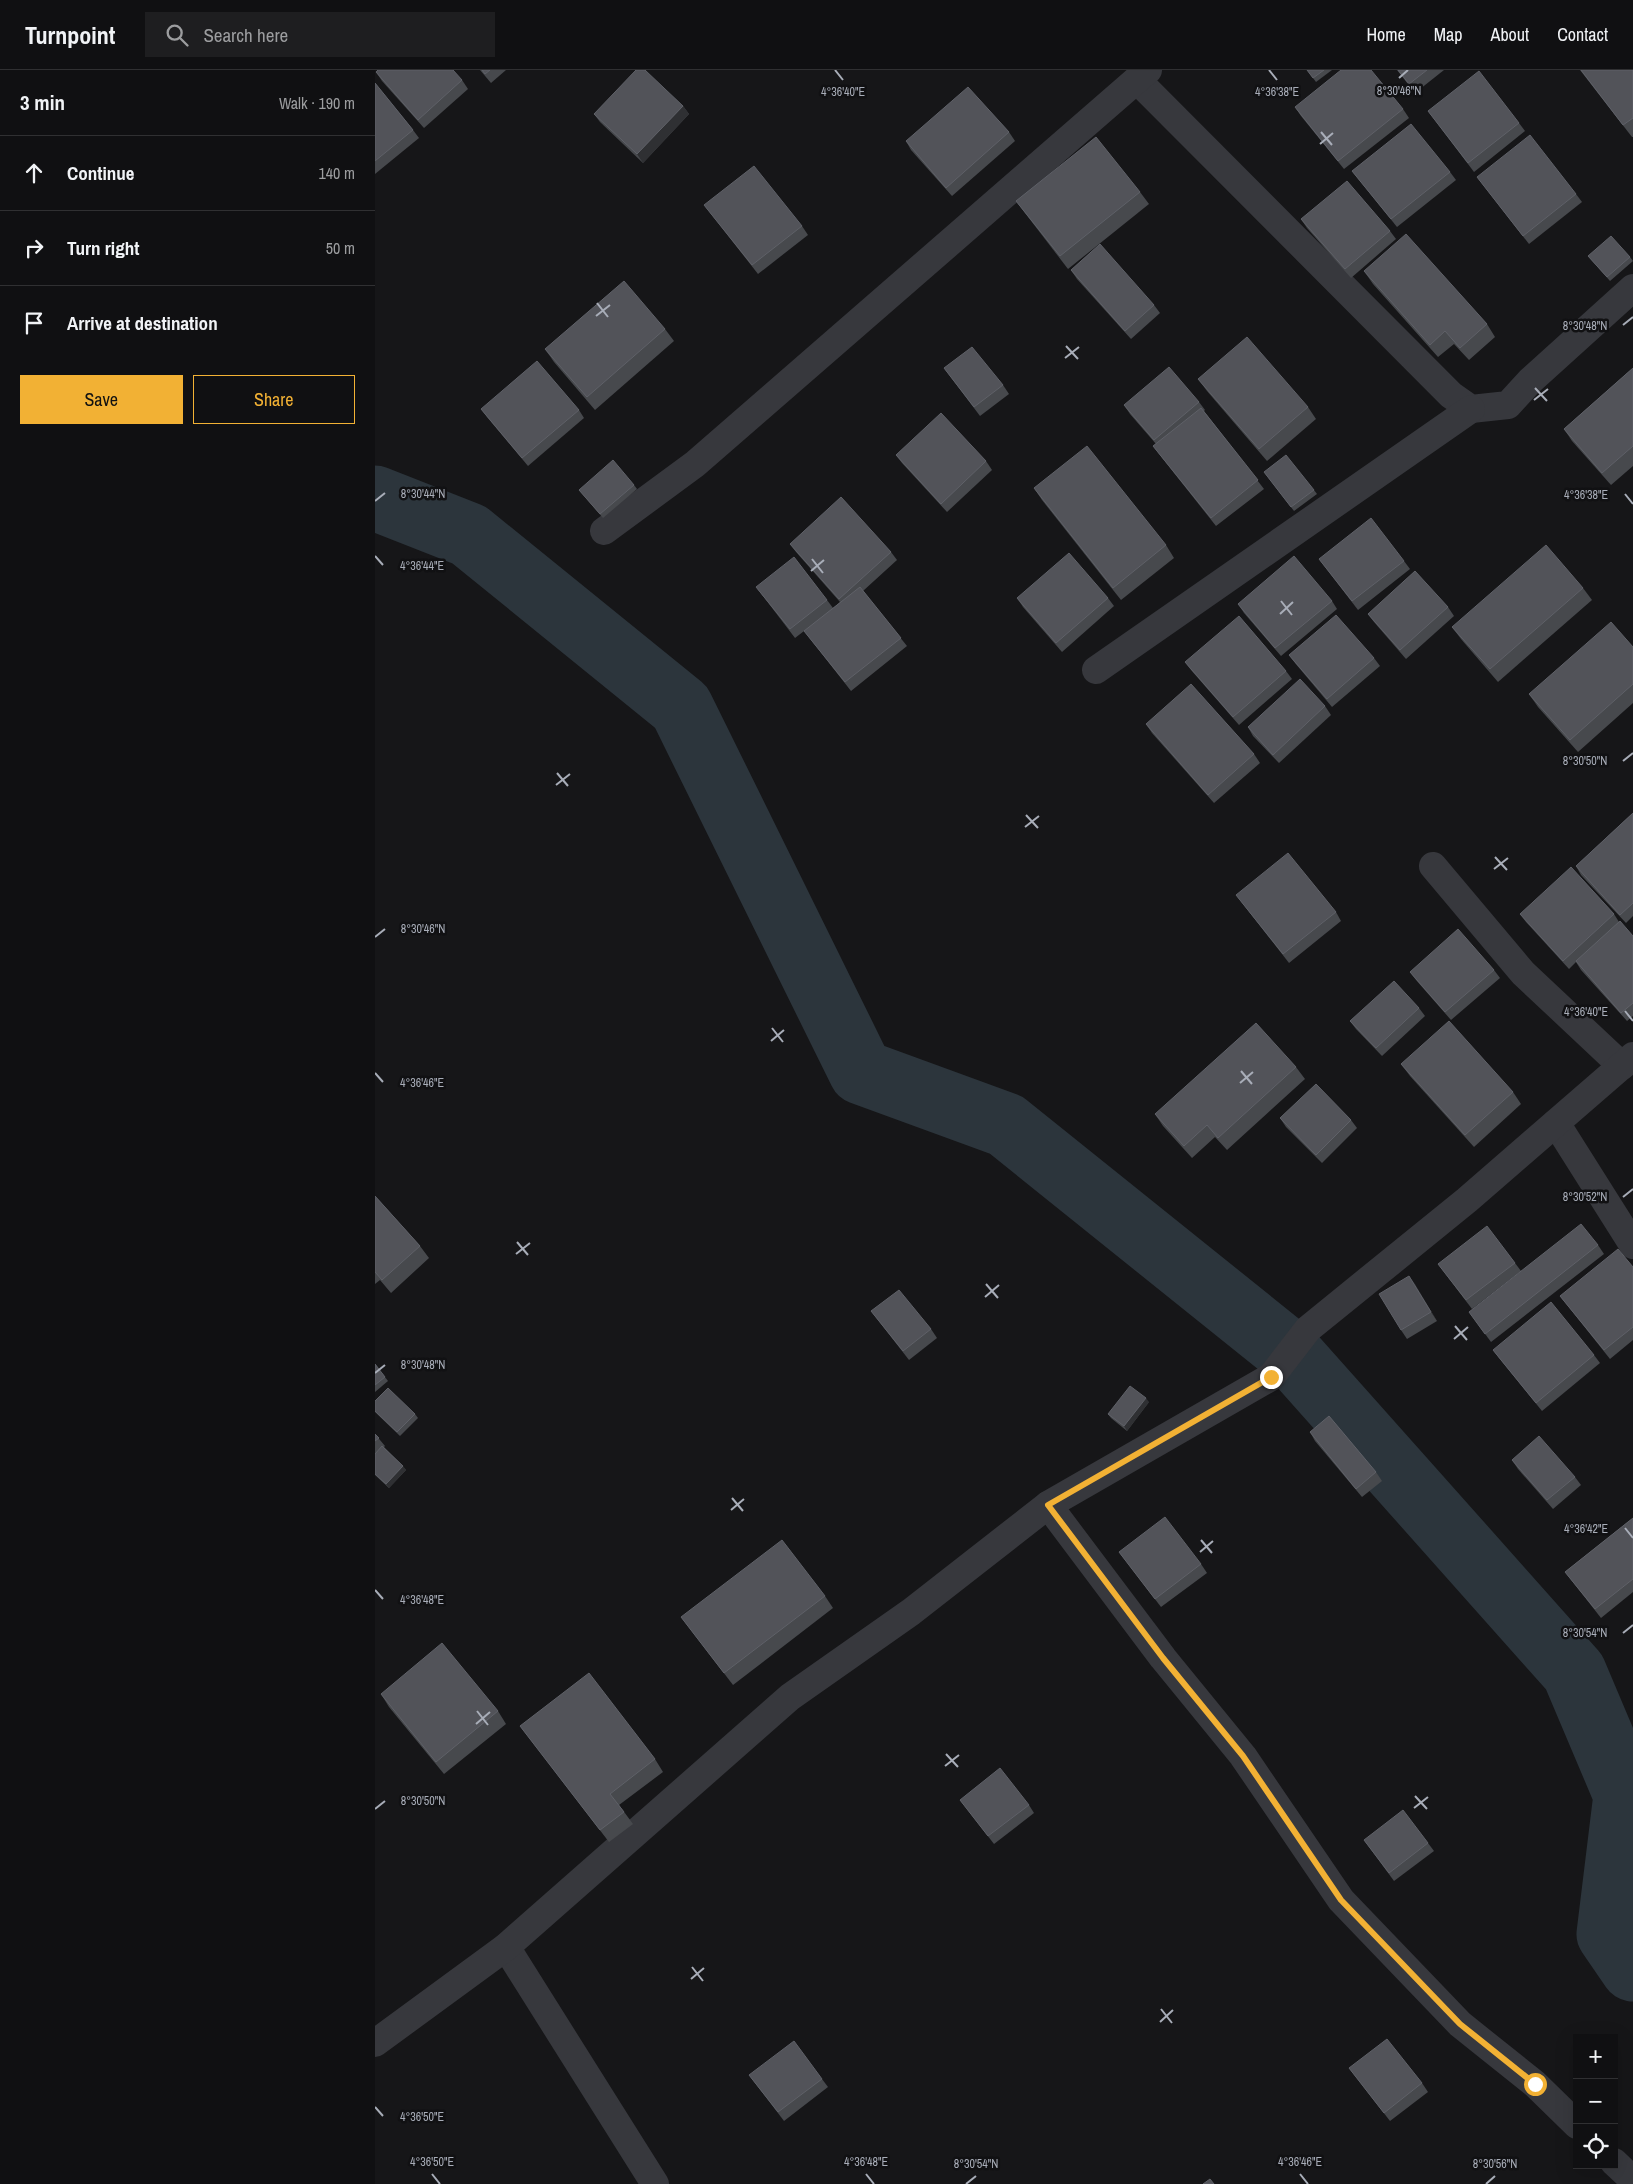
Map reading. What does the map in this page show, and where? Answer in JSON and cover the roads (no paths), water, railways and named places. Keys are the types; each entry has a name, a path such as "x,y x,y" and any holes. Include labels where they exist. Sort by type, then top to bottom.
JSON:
{"street":[{"path":"604,531 695,464 1142,75 1451,395 1471,409"},
{"path":"1096,670 1471,409 1508,406 1530,382 1633,288"},
{"path":"375,2043 506,1947 790,1697 911,1612 1048,1505 1271,1377 1308,1329 1467,1200 1627,1061 1523,973 1433,866"},
{"path":"1556,1123 1633,1244"},
{"path":"1048,1505 1163,1658 1243,1756 1341,1900 1460,2024 1535,2084 1576,2124"},
{"path":"506,1947 655,2184"},
{"path":"1618,2166 1633,2180"}],"waterway":[{"path":"375,498 469,535 681,707 861,1072 1006,1125 1291,1354 1574,1672 1626,1795 1609,1934 1633,1969"}]}
